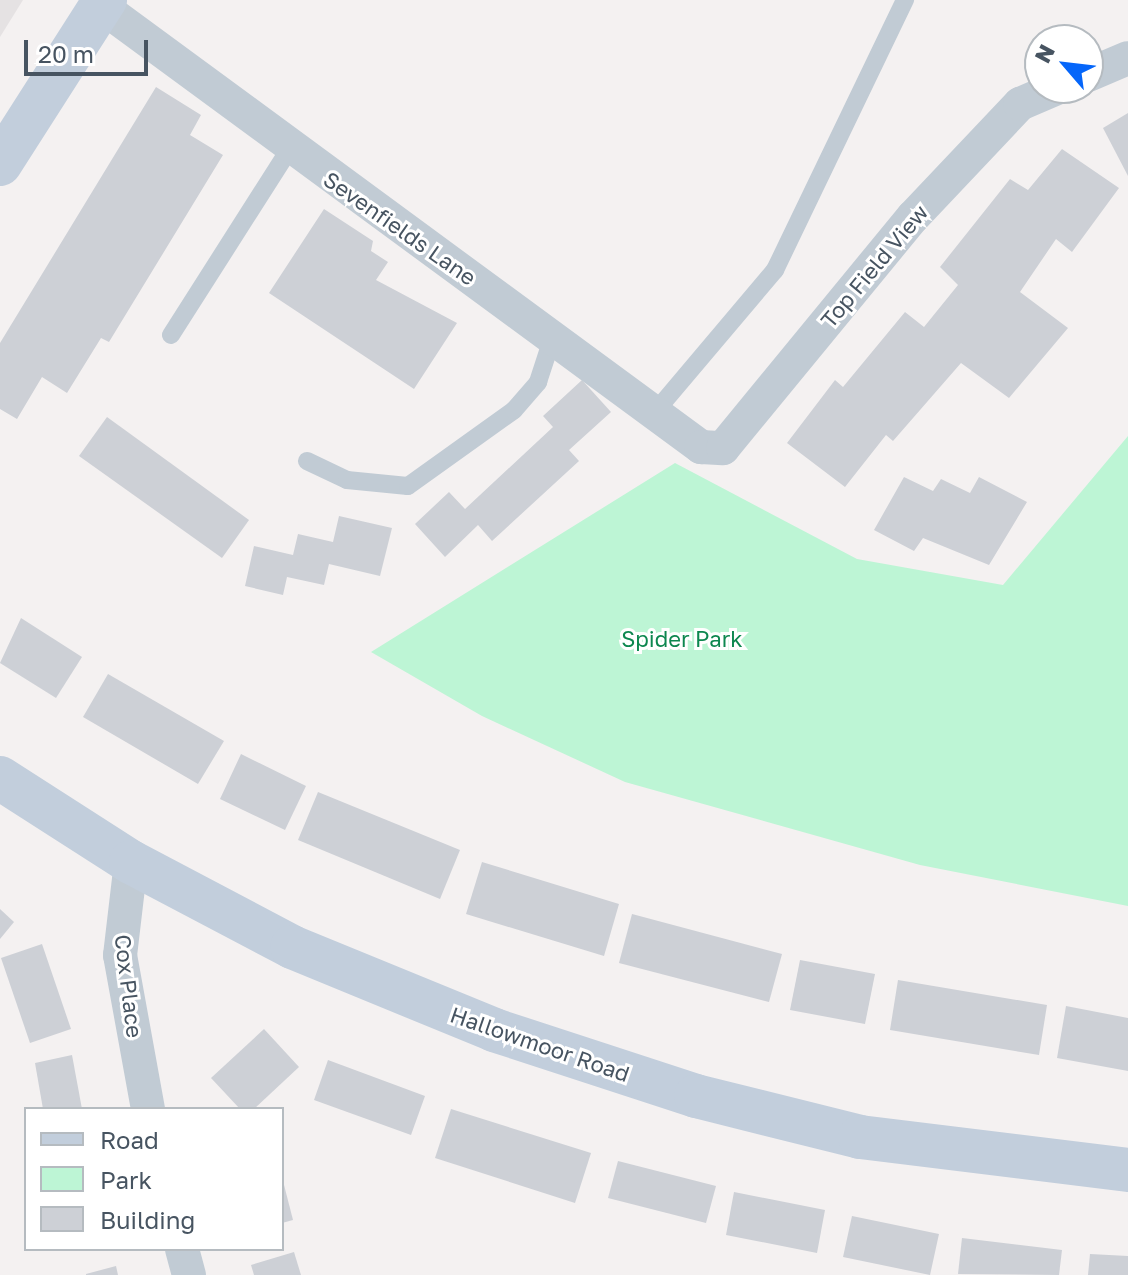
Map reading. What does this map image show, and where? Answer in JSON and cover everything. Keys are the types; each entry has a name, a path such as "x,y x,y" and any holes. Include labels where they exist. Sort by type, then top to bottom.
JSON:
{"street":[{"name":"Sevenfields Lane","path":"103,3 289,150 553,336 701,447"},
{"path":"0,164 103,3"},
{"path":"1104,68 1128,58"},
{"name":"Top Field View","path":"701,447 723,448 913,217 1024,102"},
{"name":"Hallowmoor Road","path":"0,778 131,862 392,993 696,1096 860,1137 1128,1170"},
{"name":"Cox Place","path":"131,862 120,955 148,1107"},
{"path":"183,1251 189,1275"}],"lane":[{"path":"655,412 775,270 905,0"},
{"path":"171,335 289,150"},
{"path":"307,461 347,480 408,486 514,410 538,382 553,336"}],"shaded area":[{"path":"0,0 23,0 0,37"}],"green space":[{"name":"Spider Park","path":"1128,436 1128,906 920,865 625,782 482,716 371,652 675,463 857,559 1003,585"}],"building":[{"path":"156,87 201,115 190,135 223,155 109,342 101,338 67,393 42,377 17,419 0,409 0,343"},
{"path":"1128,113 1128,176 1103,128"},
{"path":"1062,149 1119,188 1072,252 1056,239 1020,292 1068,328 1009,398 961,363 893,441 886,435 845,487 787,443 835,380 843,387 905,312 924,327 958,285 940,267 1010,179 1028,190"},
{"path":"324,209 373,241 371,251 388,262 376,280 457,323 414,389 269,293"},
{"path":"582,380 611,412 569,450 579,461 492,541 478,525 445,557 415,524 449,492 465,509 553,427 543,416"},
{"path":"107,417 249,520 222,558 79,456"},
{"path":"904,477 933,491 941,479 970,493 979,477 1027,502 989,565 923,538 914,551 874,530"},
{"path":"339,516 392,528 380,576 329,564 324,585 287,577 283,595 245,586 254,546 293,555 298,534 333,542"},
{"path":"21,618 82,657 56,698 0,663"},
{"path":"108,674 224,741 198,784 83,717"},
{"path":"241,754 306,786 285,830 220,799"},
{"path":"318,792 460,850 440,899 298,840"},
{"path":"482,862 619,904 604,956 466,914"},
{"path":"0,909 14,922 0,939"},
{"path":"632,914 782,954 769,1002 619,963"},
{"path":"42,944 71,1029 30,1043 1,958"},
{"path":"800,960 875,974 865,1024 790,1010"},
{"path":"898,980 1047,1005 1039,1055 890,1030"},
{"path":"1066,1006 1128,1018 1128,1071 1057,1058"},
{"path":"264,1029 299,1067 256,1107 238,1107 211,1078"},
{"path":"72,1055 82,1107 43,1107 35,1063"},
{"path":"328,1060 425,1096 411,1135 314,1100"},
{"path":"451,1109 591,1153 575,1203 435,1158"},
{"path":"618,1161 716,1186 706,1223 608,1198"},
{"path":"284,1185 293,1220 284,1222"},
{"path":"734,1192 825,1210 817,1253 726,1235"},
{"path":"852,1216 939,1234 930,1275 843,1257"},
{"path":"962,1238 1062,1250 1059,1275 958,1274"},
{"path":"294,1252 301,1275 254,1275 251,1265"},
{"path":"1090,1254 1128,1256 1128,1275 1088,1275"},
{"path":"116,1266 118,1275 86,1275 86,1274"}]}
